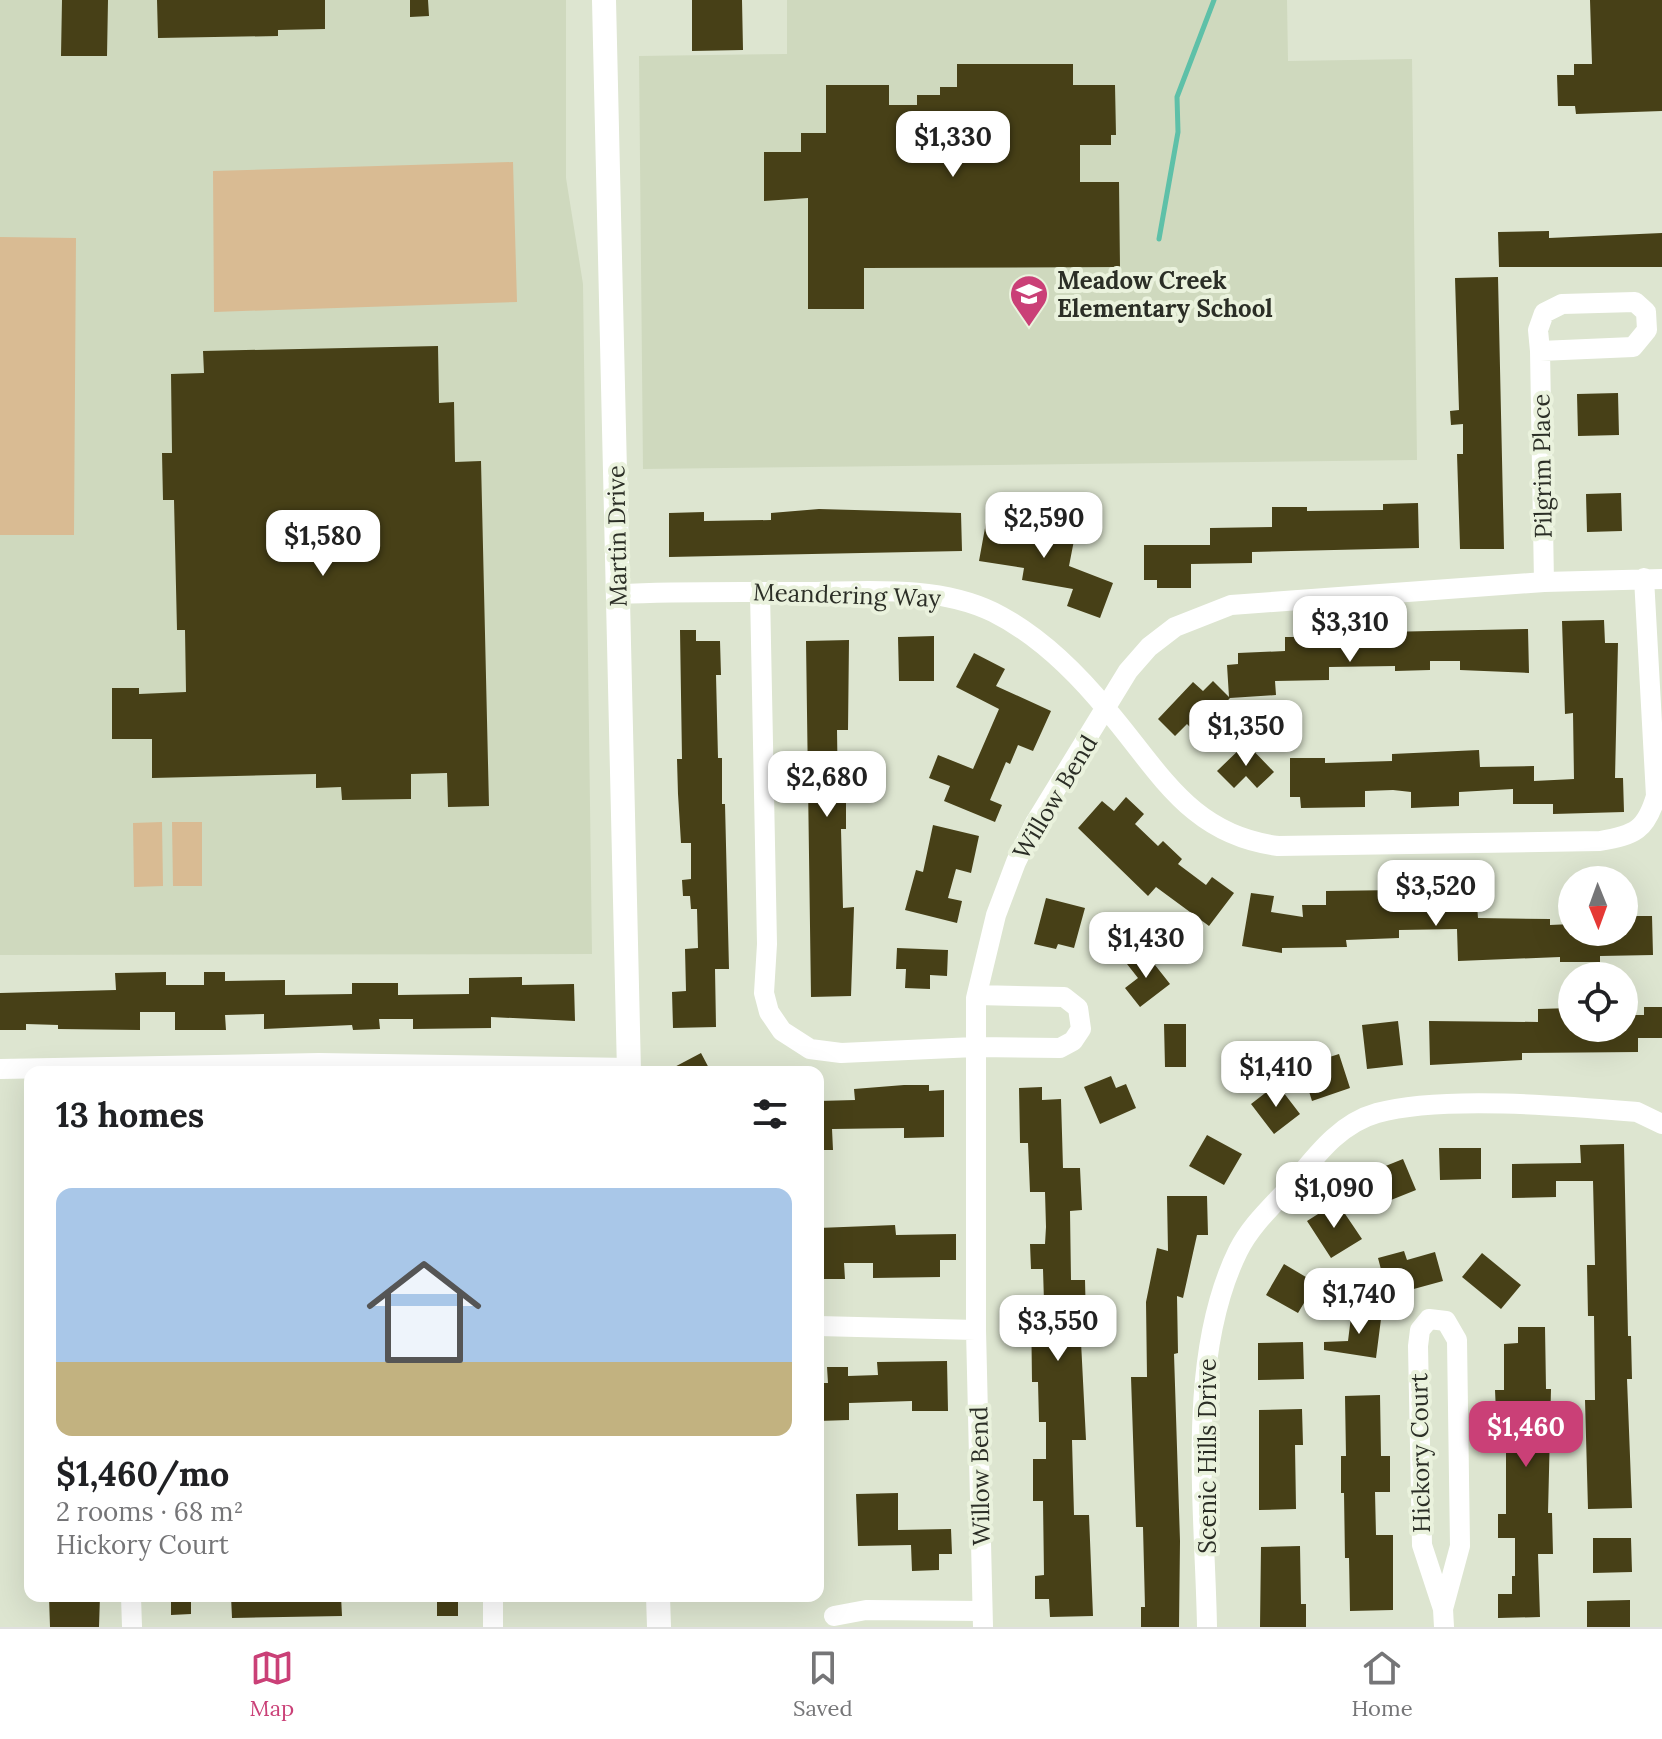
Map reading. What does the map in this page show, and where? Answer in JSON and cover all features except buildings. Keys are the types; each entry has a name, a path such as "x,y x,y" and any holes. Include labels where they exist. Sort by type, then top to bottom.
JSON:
{"street":[{"name":"Martin Drive","path":"604,0 629,1066"},
{"name":"Pilgrim Place","path":"1540,351 1633,347 1647,330 1646,312 1635,302 1562,304 1544,313 1538,330 1544,582"},
{"name":"Meandering Way","path":"619,594 925,593 977,605 1013,623 1043,646 1108,710 1175,796 1223,831 1278,846 1600,841 1633,831 1648,821 1656,796 1653,578"},
{"name":"Willow Bend","path":"982,1619 976,1330 977,995 996,915 1016,862 1043,810 1108,710 1128,671 1149,647 1175,627 1209,611 1256,602 1544,582 1653,578"},
{"path":"760,592 767,944 764,993 769,1012 790,1039 821,1052 975,1047 1060,1048 1078,1036 1082,1021 1078,1008 1064,997 977,995"},
{"path":"233,1066 319,1063 452,1066"},
{"path":"0,1069 24,1069"},
{"name":"Scenic Hills Drive","path":"1207,1627 1204,1411 1207,1353 1217,1304 1238,1250 1258,1219 1329,1139 1375,1113 1466,1105 1637,1112 1662,1124"},
{"name":"Hickory Court","path":"1429,1319 1446,1321 1457,1340 1460,1546 1443,1618 1422,1545 1418,1346 1420,1330 1429,1319"},
{"path":"824,1326 976,1330"},
{"path":"131,1602 132,1627"},
{"path":"493,1602 493,1627"},
{"path":"658,1602 659,1627"},
{"path":"834,1616 866,1610 982,1619"}],"shaded area":[{"path":"0,0 566,0 566,178 583,284 592,954 0,955"},
{"name":"Meadow Creek Elementary School","path":"787,0 1287,0 1288,61 1412,59 1417,460 643,469 639,56 787,54"},
{"path":"513,162 517,302 214,312 213,171"},
{"path":"0,237 76,238 74,535 0,535"},
{"path":"162,822 163,886 134,887 133,823"},
{"path":"172,822 202,822 202,886 173,886"}],"waterway":[{"path":"1159,239 1178,132 1177,97 1214,0"}],"place":[{"name":"Meadow Creek Elementary School","path":"1029,328"}]}
